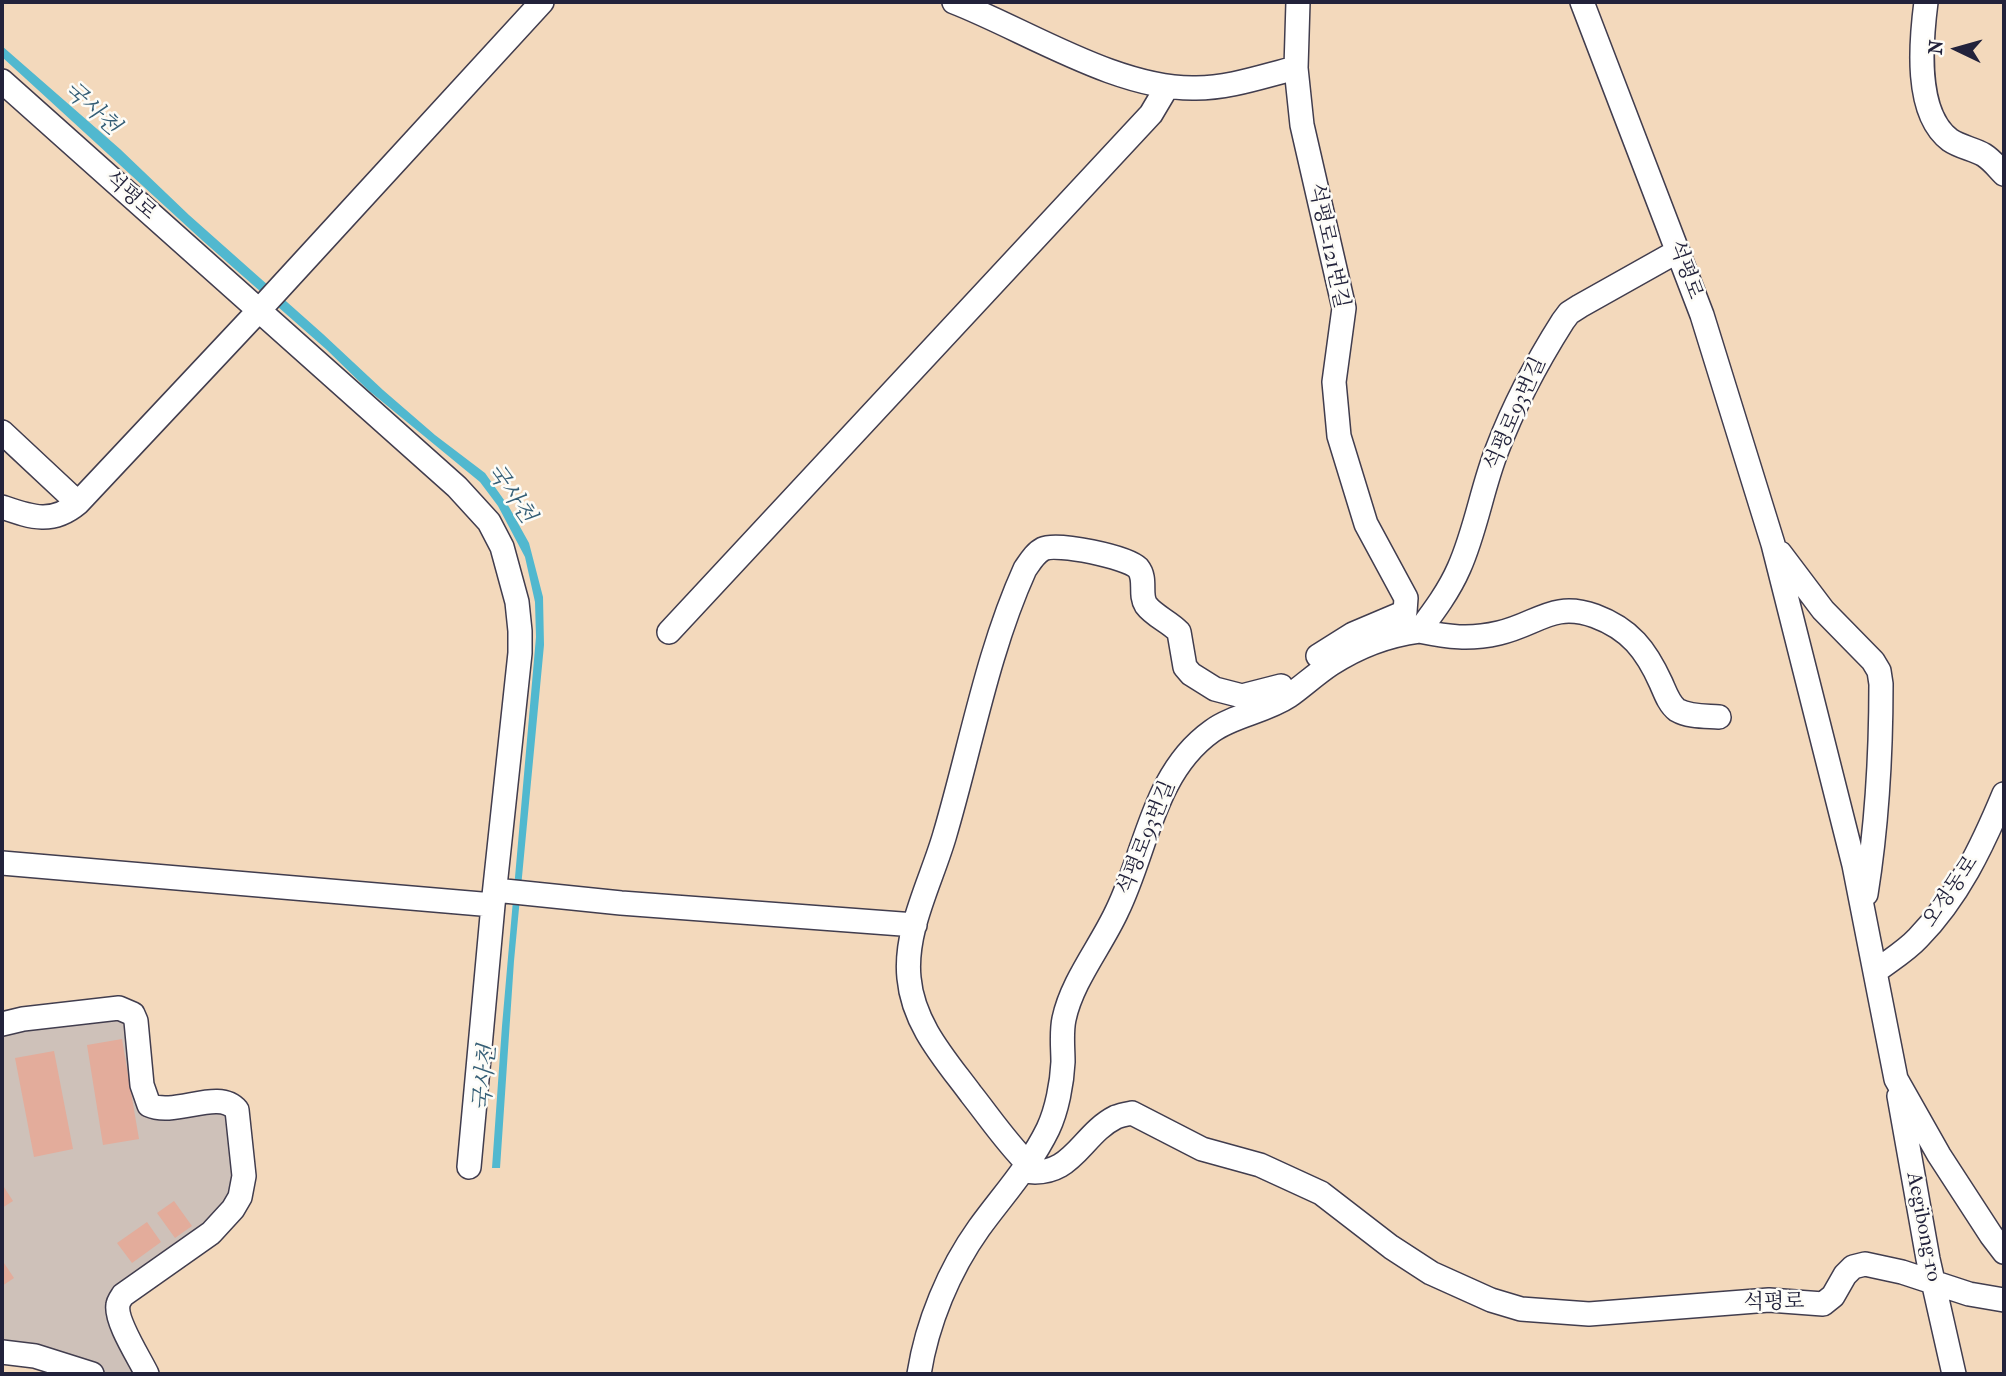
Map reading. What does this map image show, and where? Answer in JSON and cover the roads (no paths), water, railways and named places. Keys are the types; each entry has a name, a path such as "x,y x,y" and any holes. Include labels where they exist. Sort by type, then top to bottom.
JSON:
{"street":[{"path":"2,507 37,517 52,517 66,513 78,503 542,2"},
{"path":"954,2 1116,73 1167,87 1219,87 1296,68"},
{"name":"석평로121번길","path":"1298,2 1296,68 1302,125 1344,308 1334,382 1339,436 1366,524 1406,598 1404,628"},
{"name":"석평로","path":"1582,2 1706,327 1773,544 1864,911 1896,1079 1939,1155 2004,1252"},
{"path":"1926,2 1921,55 1924,88 1933,116 1940,131 1952,141 1986,156 2004,174"},
{"name":"석평로","path":"2,82 260,308 457,487 489,522 502,547 517,602 520,653 469,1167"},
{"path":"669,632 1151,114 1167,87"},
{"name":"석평로93번길","path":"919,1374 933,1317 958,1264 978,1229 1026,1167 1049,1126 1058,1094 1063,1064 1064,1020 1071,997 1128,889 1151,817 1167,782 1194,745 1214,729 1270,707 1285,692 1331,664 1404,628 1440,604 1459,568 1507,424 1528,380 1563,321 1580,306 1678,251"},
{"path":"2,432 78,503"},
{"name":"석평로","path":"1773,544 1823,610 1868,655 1879,671 1879,768 1864,911"},
{"path":"1026,1167 930,1038 919,1018 908,978 915,925 947,828 990,667 1025,569 1043,549 1055,546 1112,558 1137,567 1142,576 1143,599 1146,605 1179,632 1185,667 1202,682 1229,694 1242,696 1285,692"},
{"path":"1404,628 1452,638 1469,638 1526,626 1552,612 1568,610 1595,617 1626,632 1641,646 1674,708 1686,714 1719,717"},
{"name":"오정동로","path":"1875,972 1916,940 1965,878 2004,794"},
{"path":"2,863 496,895 528,893 621,903 915,925"},
{"path":"2,1024 50,1015 119,1007 127,1009 136,1021 142,1085 149,1105 174,1108 225,1101 233,1104 237,1110 244,1187 237,1203 211,1233 123,1295 118,1304 122,1325 147,1374"},
{"name":"Aegibong-ro","path":"1896,1079 1933,1283 1954,1374"},
{"name":"석평로","path":"1026,1167 1036,1173 1066,1163 1099,1130 1117,1117 1132,1113 1202,1150 1260,1165 1321,1193 1391,1247 1431,1273 1491,1300 1521,1309 1589,1314 1769,1300 1823,1304 1833,1296 1853,1267 1865,1264 1902,1272 1969,1294 2004,1300"},
{"path":"2,1352 35,1356 92,1374"}],"water":[{"path":"2,46 120,149 383,390 485,473 509,507 529,543 543,597 544,645 514,961 500,1168 492,1168 536,637 535,602 525,557 498,506 480,482 368,390 327,350 203,241 2,57"}],"water label":[{"name":"국사천","path":"91,109"},
{"name":"국사천","path":"510,494"},
{"name":"국사천","path":"486,1078"}]}
